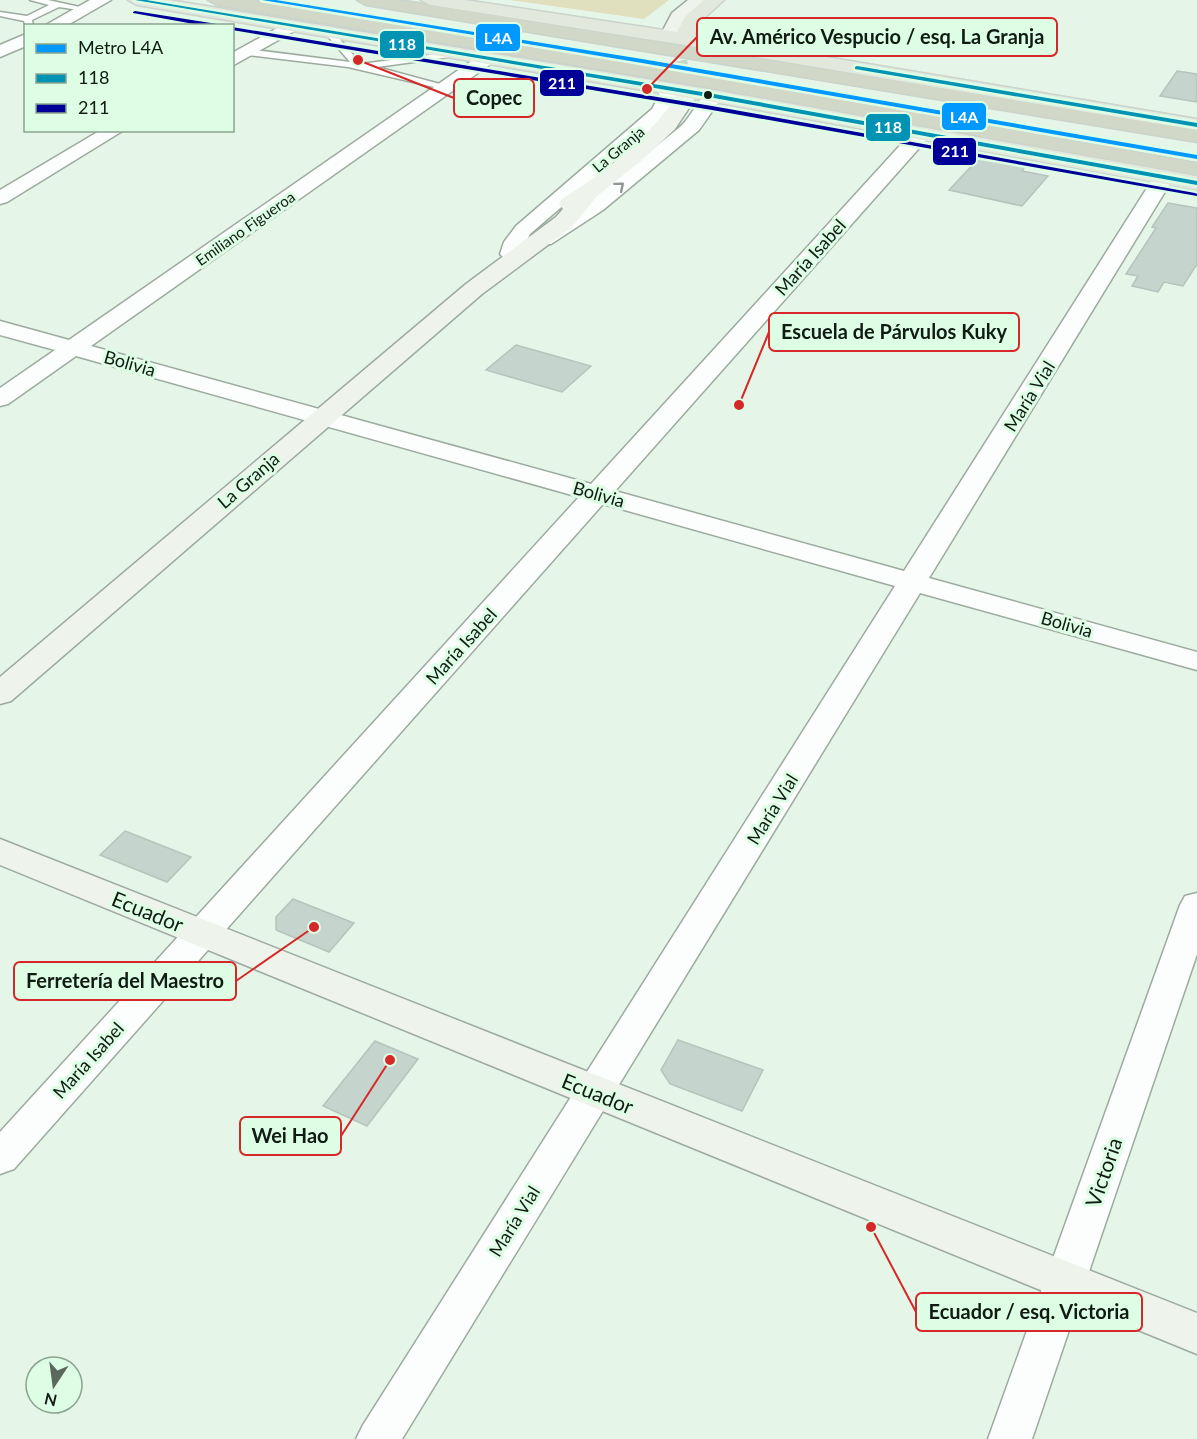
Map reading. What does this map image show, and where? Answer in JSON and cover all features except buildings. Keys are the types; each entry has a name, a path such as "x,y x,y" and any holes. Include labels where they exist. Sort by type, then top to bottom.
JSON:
{"highway":[{"path":"217,0 689,78 1197,169"},
{"path":"366,0 1197,136"}],"main road":[{"path":"137,0 461,52 677,94 714,96 1197,183"},
{"path":"430,0 678,35 1197,125"},
{"path":"678,35 678,17 699,0"},
{"path":"678,35 715,0"},
{"name":"La Granja","path":"0,693 504,262 559,212 588,193 675,120 677,94"},
{"name":"La Granja","path":"504,262 538,243 564,222 588,193"},
{"name":"Ecuador","path":"0,851 1197,1334"}],"street":[{"path":"56,24 103,0"},
{"path":"240,57 292,25"},
{"path":"0,52 24,40"},
{"name":"Emiliano Figueroa","path":"0,399 489,57"},
{"name":"La Granja","path":"504,262 523,230 660,112 668,96 677,94"},
{"name":"La Granja","path":"538,243 588,212 684,133 702,115 714,96"},
{"path":"0,198 112,132"},
{"name":"María Isabel","path":"0,1158 922,133"},
{"name":"María Vial","path":"378,1439 914,582 1164,177"},
{"name":"Bolivia","path":"0,328 1197,661"},
{"name":"Victoria","path":"1010,1439 1197,905"}],"lane":[{"path":"34,0 85,9"},
{"path":"0,14 28,22 58,4"},
{"path":"328,31 359,67"},
{"path":"359,67 461,52"},
{"path":"240,57 306,58 415,77 447,87"}],"green space":[{"path":"510,0 669,0 644,19"}],"tunnel":[{"path":"671,32 685,99"}],"metro line":[{"name":"L4A","path":"265,0 642,61 1197,157"}],"transit line":[{"name":"118","path":"137,0 714,96 1197,183"},
{"name":"211","path":"135,12 205,24"},
{"name":"211","path":"234,28 712,108 1195,195"},
{"name":"118","path":"857,68 1197,125"}],"place":[{"name":"Copec","path":"358,60"},
{"name":"Av. Américo Vespucio / esq. La Granja","path":"647,89"},
{"name":"Escuela de Párvulos Kuky","path":"739,405"},
{"name":"Ferretería del Maestro","path":"314,927"},
{"name":"Wei Hao","path":"390,1060"},
{"name":"Ecuador / esq. Victoria","path":"871,1227"}]}
